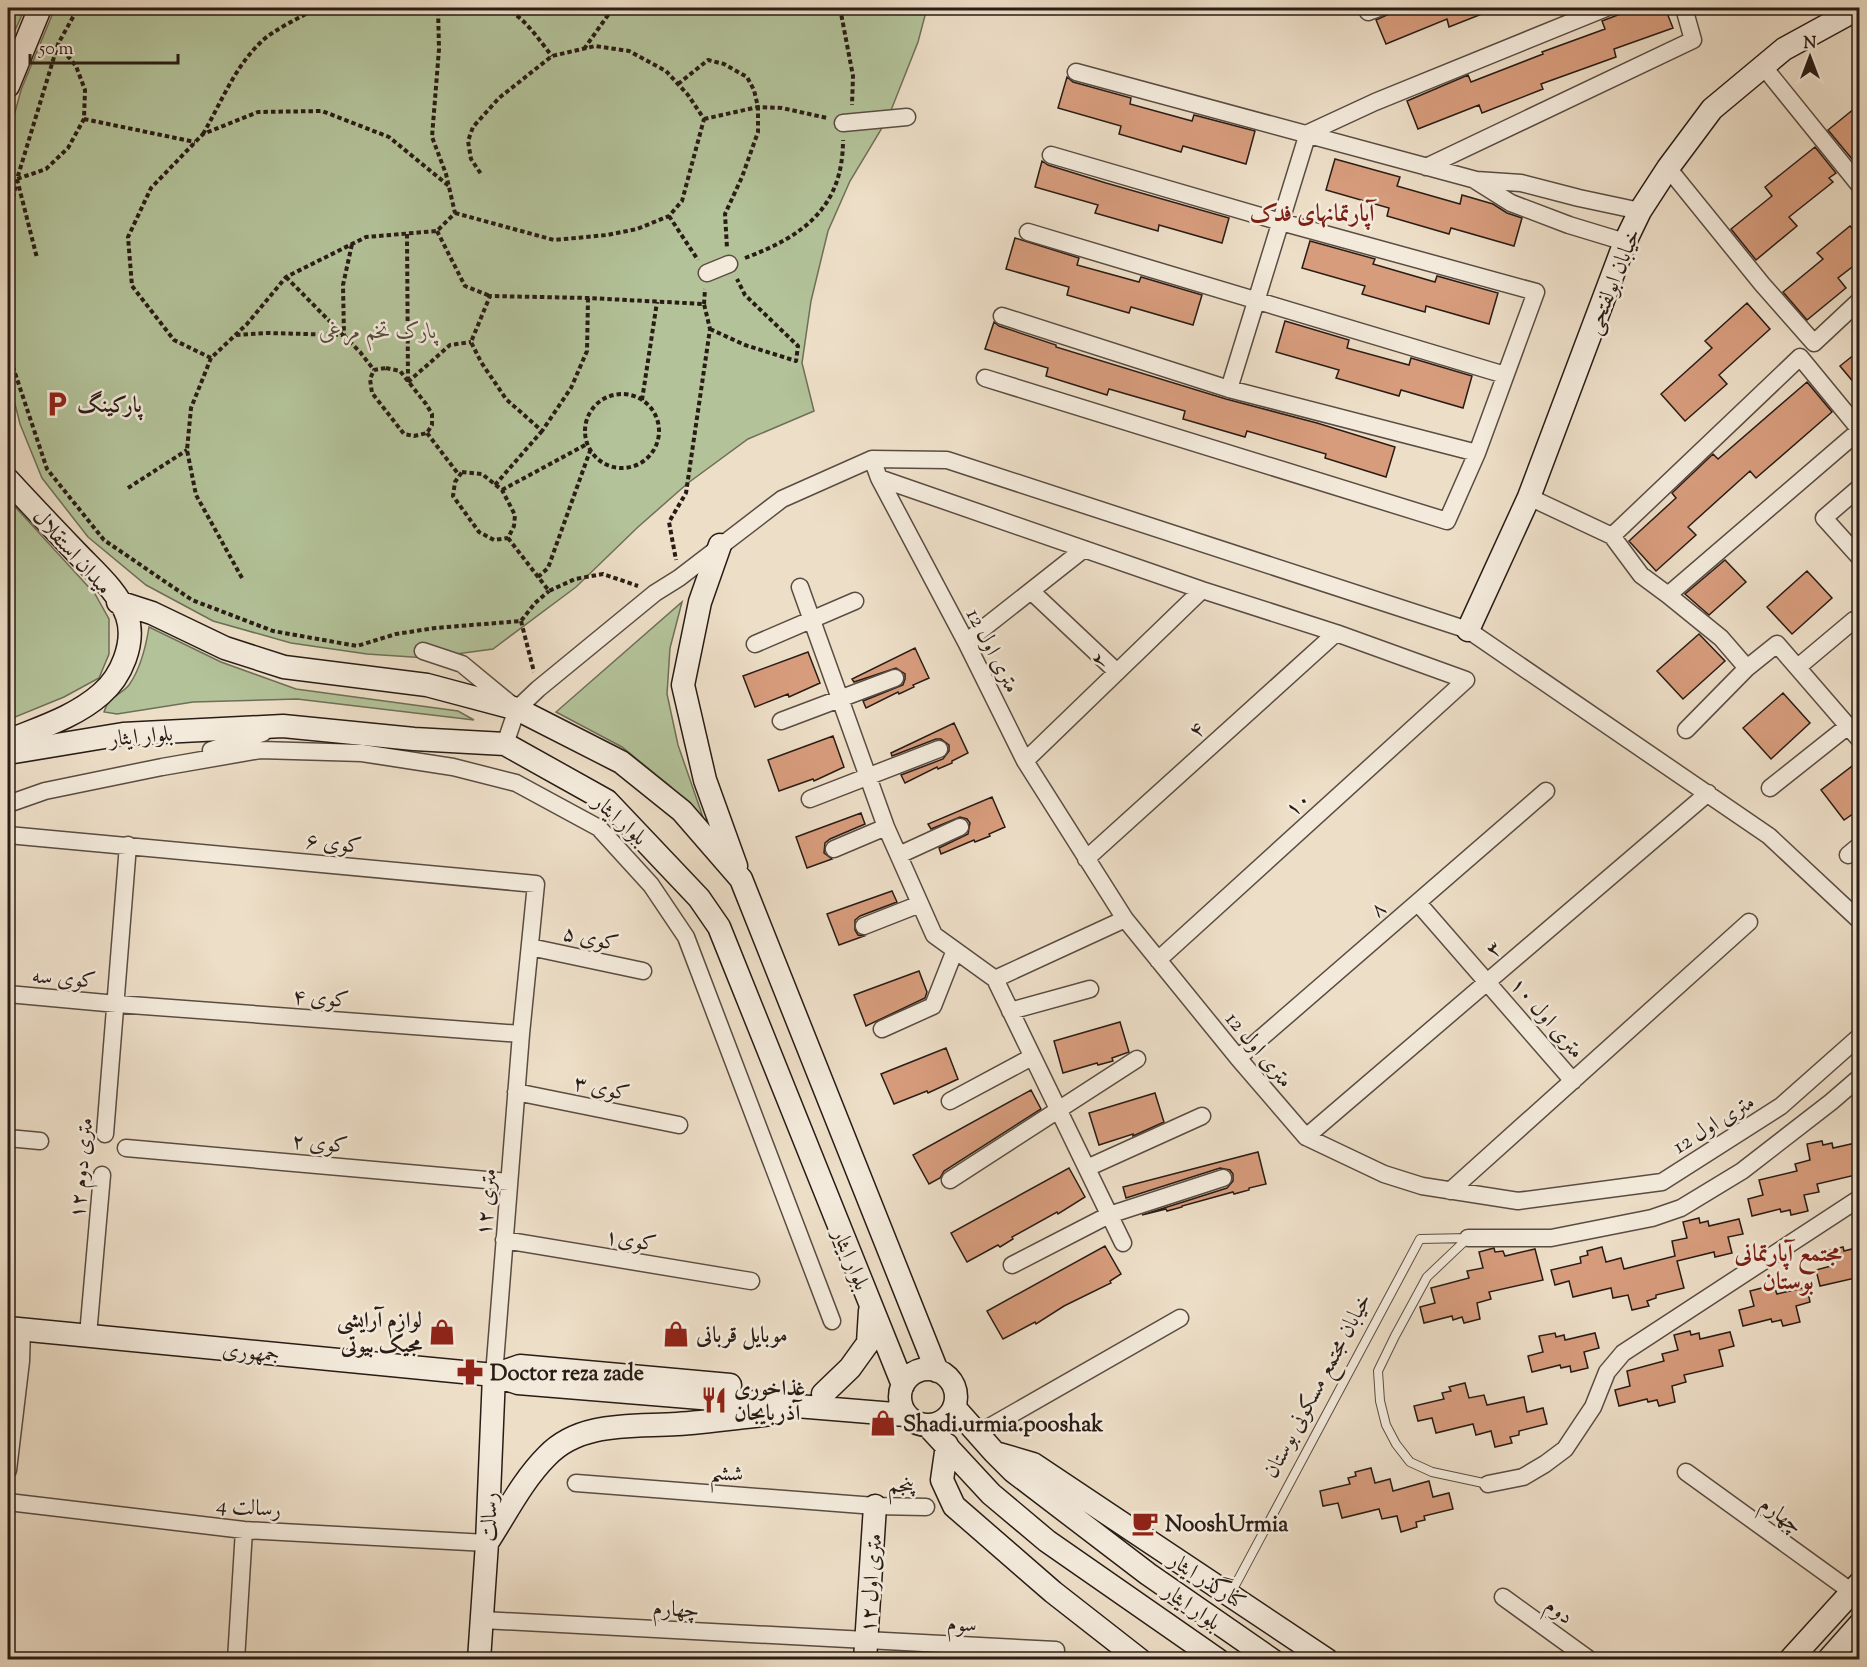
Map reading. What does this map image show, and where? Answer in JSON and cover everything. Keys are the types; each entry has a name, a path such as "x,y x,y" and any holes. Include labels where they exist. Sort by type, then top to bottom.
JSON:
{"main road":[{"path":"8,86 40,8"},
{"name":"خیابان ابولفتحی","path":"1468,630 1529,497 1625,242 1640,211 1712,108 1784,49 1848,14 1860,12"},
{"name":"میدان استقلال","path":"8,480 110,588 127,616 129,633 125,658 102,694 79,710 8,741"},
{"path":"720,545 700,602 683,685 705,780 741,879"},
{"name":"بلوار ایثار","path":"118,602 153,613 225,648 284,667 427,685 518,709 621,762 682,811 741,879 937,1371"},
{"name":"بلوار ایثار","path":"8,753 123,734 283,726 414,739 505,744 607,801 699,898 719,927 870,1303 903,1400"},
{"path":"487,1543 530,1476 548,1454 573,1437 610,1426 677,1424 826,1401 868,1343 870,1303"},
{"name":"جمهوری","path":"15,1329 494,1375 520,1366 826,1401 903,1400"},
{"path":"921,1370 937,1371 951,1381 956,1398 954,1407 951,1413 940,1422 927,1425 918,1424 903,1400 907,1378 921,1370"},
{"name":"رسالت","path":"479,1659 483,1620 494,1375"},
{"name":"بلوار ایثار","path":"954,1407 1012,1471 1196,1609 1272,1659"},
{"name":"بلوار ایثار","path":"927,1425 991,1494 1047,1541 1218,1659"},
{"path":"947,1445 942,1480 954,1506 1053,1592 1140,1659"},
{"name":"کنارگذر ایثار","path":"993,1452 1034,1464 1187,1568 1327,1659"},
{"name":"۱۲ متری اول","path":"865,1650 875,1506"},
{"path":"1790,1659 1856,1588"},
{"path":"1828,1659 1860,1624"}],"street":[{"path":"1229,389 1308,134 1375,102 1606,8"},
{"path":"1426,167 1693,40 1684,8"},
{"path":"1763,66 1860,186"},
{"path":"1076,72 1476,180 1521,183 1640,211"},
{"path":"843,123 907,117"},
{"path":"985,378 1447,521 1477,453 1536,292 1281,222 1051,155"},
{"path":"1668,168 1762,284 1814,343 1860,300"},
{"path":"1476,180 1511,203 1569,225 1625,242"},
{"path":"1028,232 1505,375"},
{"path":"707,273 729,264"},
{"path":"1002,316 1229,389 1477,453"},
{"path":"1612,536 1800,357 1860,430 1668,595"},
{"path":"505,744 518,709 538,689 655,592 679,578 782,499 872,459 947,460 1468,630 1769,836 1860,921"},
{"name":"12 متری اول","path":"872,459 879,478 966,642 1025,761 1086,859 1125,919 1238,1058 1306,1137 1384,1174 1422,1186 1518,1201 1662,1182 1781,1106 1860,1036"},
{"path":"879,478 1202,590 1336,633"},
{"path":"1860,488 1824,518 1860,558"},
{"path":"1529,497 1612,536 1641,575 1721,638 1747,668"},
{"path":"966,642 1084,549"},
{"path":"800,587 886,827 934,935 995,979 1123,1243"},
{"name":"۲","path":"1025,761 1202,590"},
{"path":"1031,591 1117,672"},
{"path":"755,644 855,601"},
{"path":"1798,667 1854,620"},
{"name":"۱۰","path":"1158,960 1466,680 1336,633"},
{"name":"۴","path":"1086,859 1336,633"},
{"path":"1686,730 1747,668 1777,644 1860,740"},
{"path":"423,651 462,664 518,709"},
{"path":"781,721 895,678"},
{"path":"162,767 283,726"},
{"path":"1770,788 1848,726"},
{"path":"810,799 939,749"},
{"path":"8,804 45,791 260,750 362,753 453,767 516,783 599,828 651,885 686,937 831,1321"},
{"name":"۸","path":"1238,1058 1546,791"},
{"name":"۳","path":"1306,1137 1708,793"},
{"path":"834,849 886,827"},
{"path":"899,855 960,827"},
{"name":"کوی ۶","path":"8,835 536,884"},
{"name":"۱۲ متری دوم","path":"105,1134 128,845"},
{"name":"۱۲ متری","path":"494,1375 516,1092 536,884"},
{"name":"۱۰ متری اول","path":"1418,903 1573,1081"},
{"path":"864,926 920,904"},
{"path":"995,979 1125,919"},
{"path":"1450,1191 1749,922"},
{"name":"کوی ۵","path":"530,947 643,971"},
{"path":"882,1029 933,1006 955,950"},
{"path":"1010,1011 1090,989"},
{"name":"کوی سه","path":"8,994 117,1004"},
{"name":"کوی ۴","path":"117,1004 521,1034"},
{"path":"950,1101 1032,1057"},
{"path":"950,1180 1137,1059"},
{"name":"خیابان مجتمع مسکونی بوستان","path":"1468,1238 1551,1238 1652,1218 1681,1208 1742,1171 1860,1077"},
{"name":"کوی ۳","path":"516,1092 679,1125"},
{"path":"1086,1168 1202,1116"},
{"path":"8,1138 40,1141"},
{"name":"کوی ۲","path":"126,1148 509,1182"},
{"name":"۱۲ متری دوم","path":"88,1335 102,1175"},
{"path":"1012,1265 1109,1215 1223,1178"},
{"name":"خیابان مجتمع مسکونی بوستان","path":"1488,1484 1523,1477 1565,1449 1593,1407 1607,1372 1623,1353 1860,1198"},
{"name":"کوی۱","path":"504,1240 751,1281"},
{"path":"977,1434 1179,1318"},
{"path":"8,1470 21,1361 15,1329"},
{"name":"چهارم","path":"1686,1472 1856,1588"},
{"name":"ششم","path":"576,1483 875,1506"},
{"name":"رسالت 4","path":"8,1502 244,1530 487,1543"},
{"name":"پنجم","path":"875,1506 926,1507"},
{"path":"236,1659 244,1530"},
{"name":"دوم","path":"1503,1597 1590,1659"},
{"name":"چهارم","path":"483,1620 865,1650"},
{"name":"سوم","path":"865,1650 1056,1650"}],"lane":[{"name":"خیابان مجتمع مسکونی بوستان","path":"1468,1238 1427,1277 1395,1336 1378,1371 1380,1401 1386,1425 1396,1444 1410,1462 1432,1472 1488,1484"},
{"name":"خیابان مجتمع مسکونی بوستان","path":"1230,1594 1420,1239 1468,1238"}],"path":[{"path":"8,220 17,179 58,44 78,8"},
{"path":"211,358 174,340 132,286 128,237 151,188 203,134 234,77 261,41 317,8"},
{"path":"438,8 439,50 432,137 449,186 455,213"},
{"path":"504,8 510,10 532,30 552,56"},
{"path":"584,49 613,8"},
{"path":"729,264 773,248 814,220 835,191 843,157 843,123 852,106 853,76 840,8"},
{"path":"17,179 46,169 68,148 84,119 85,90 76,66 58,44"},
{"path":"481,174 471,159 468,141 473,127 499,98 552,56 595,46 628,51 666,71 704,119"},
{"path":"678,84 708,60 724,64 747,77 754,90 758,107 758,132 742,177 725,214 729,264 745,295 798,346 796,361 745,345 710,329"},
{"path":"704,119 758,107 782,108 843,123"},
{"path":"203,134 258,112 322,111 389,137 449,186"},
{"path":"84,119 196,142"},
{"path":"455,213 554,240 637,229 669,216 682,201 704,119"},
{"path":"17,179 37,258"},
{"path":"242,578 196,495 187,450 191,408 211,358 236,335 286,276 366,237 437,231 455,213"},
{"path":"669,216 707,273 704,304 710,329 686,493 669,522 679,578"},
{"path":"437,231 465,286 490,296 704,304"},
{"path":"407,234 408,382"},
{"path":"344,335 343,285 352,244"},
{"path":"286,276 344,335 374,370"},
{"path":"490,296 471,342 481,362 507,399 542,431"},
{"path":"495,485 542,431 571,388 587,351 588,298"},
{"path":"642,400 657,302"},
{"path":"236,335 268,333 344,335"},
{"path":"408,382 450,345 471,342"},
{"path":"8,352 47,469 104,540 192,600 273,631 357,646 396,634 435,628 521,621 535,603 549,591 575,579 603,574 655,592"},
{"path":"386,368 400,371 432,414 432,425 427,433 414,436 404,434 372,393 370,379 374,370 386,368"},
{"path":"625,393 642,400 655,412 660,424 660,437 655,449 647,460 636,466 623,469 610,467 599,461 587,444 585,428 587,417 602,399 613,395 625,393"},
{"path":"427,433 459,475"},
{"path":"502,490 587,444"},
{"path":"128,488 187,450"},
{"path":"538,577 548,568 590,451"},
{"path":"462,472 482,474 502,490 515,515 514,526 508,538 494,540 479,532 453,496 455,482 462,472"},
{"path":"508,538 549,591"},
{"path":"521,621 538,689"}],"green space":[{"path":"8,8 25,8 8,46"},
{"name":"پارک تخم مرغی","path":"55,8 927,8 918,42 888,118 850,181 828,231 811,301 802,363 814,411 748,439 688,483 576,587 493,649 427,658 367,654 291,643 213,621 146,585 88,537 42,478 20,424 8,376 8,138 21,90"},
{"path":"8,499 95,594 109,619 109,654 99,678 64,697 8,720"},
{"path":"682,602 670,648 667,694 678,745 705,823 670,786 622,747 556,712"},
{"path":"149,627 221,662 296,689 458,711 474,720 297,699 193,702 117,714 104,712 108,703 126,689 137,671"}],"building":[{"path":"1389,8 1497,8 1449,27 1447,19 1386,44 1376,20 1387,15"},
{"path":"1636,8 1665,8 1673,28 1614,49 1616,57 1541,84 1543,89 1482,113 1479,105 1418,129 1407,101 1468,75 1471,82 1605,29 1602,21"},
{"path":"1067,77 1073,82 1131,98 1130,104 1192,121 1194,115 1255,131 1246,164 1183,146 1181,152 1119,134 1121,126 1058,108"},
{"path":"1860,104 1860,153 1852,159 1828,130"},
{"path":"1815,147 1836,173 1829,178 1833,182 1789,217 1797,226 1756,260 1731,229 1772,196 1765,187"},
{"path":"1335,159 1400,177 1397,186 1460,204 1462,195 1493,204 1507,213 1522,218 1514,246 1451,228 1449,234 1387,216 1389,208 1326,190"},
{"path":"1042,161 1048,165 1106,183 1229,218 1222,243 1159,225 1158,231 1095,213 1098,205 1035,187"},
{"path":"1850,226 1860,237 1860,261 1838,278 1846,288 1807,320 1783,292 1823,259 1817,253"},
{"path":"1015,238 1079,258 1077,265 1139,282 1141,277 1202,295 1193,325 1131,307 1129,313 1067,295 1069,287 1006,269"},
{"path":"1310,241 1375,259 1373,264 1435,282 1437,276 1498,293 1489,324 1426,306 1425,312 1362,294 1365,286 1302,268"},
{"path":"1747,303 1770,329 1719,375 1727,384 1685,421 1661,394 1712,348 1705,341"},
{"path":"1285,321 1349,340 1347,348 1409,365 1411,358 1472,376 1463,408 1401,390 1399,396 1336,378 1339,370 1276,352"},
{"path":"994,322 999,326 1056,345 1056,347 1395,447 1386,477 1325,458 1326,454 1247,431 1245,437 1183,419 1185,411 1109,389 1107,395 1046,376 1048,368 985,349"},
{"path":"1860,350 1860,390 1840,366"},
{"path":"1807,382 1832,412 1756,478 1750,471 1688,527 1696,535 1656,571 1629,541 1676,498 1672,493 1713,454 1718,459"},
{"path":"1725,560 1746,582 1709,615 1685,594"},
{"path":"1807,571 1832,598 1792,634 1767,607"},
{"path":"1699,634 1725,661 1683,699 1657,671"},
{"path":"915,648 929,678 866,708 863,701 903,685 905,674 896,668 854,682 852,679"},
{"path":"808,652 820,683 789,697 788,694 755,707 743,676"},
{"path":"1783,693 1810,723 1771,759 1743,728"},
{"path":"954,723 968,753 952,763 938,769 937,767 905,783 901,775 943,759 949,751 949,745 941,739 936,739 892,756 891,753"},
{"path":"833,736 844,767 814,781 813,779 779,791 768,760"},
{"path":"1860,760 1860,809 1844,820 1821,790"},
{"path":"992,797 1005,827 989,834 990,836 941,854 939,848 968,834 970,823 967,819 960,817 931,829 928,824"},
{"path":"861,813 865,824 825,843 824,853 832,859 807,868 796,837"},
{"path":"892,891 897,902 855,920 855,930 858,935 864,936 839,945 827,914"},
{"path":"919,971 927,992 925,998 866,1026 854,995"},
{"path":"1120,1022 1129,1052 1112,1058 1113,1061 1063,1073 1054,1041"},
{"path":"946,1048 958,1079 928,1093 927,1091 894,1104 881,1074"},
{"path":"1031,1090 1041,1109 944,1171 940,1178 929,1184 913,1155"},
{"path":"1155,1093 1164,1122 1133,1136 1133,1134 1099,1145 1089,1113"},
{"path":"1822,1141 1823,1145 1832,1143 1833,1148 1860,1142 1860,1174 1817,1184 1819,1192 1804,1195 1808,1211 1791,1215 1790,1210 1781,1212 1780,1209 1752,1216 1748,1199 1763,1195 1759,1180 1797,1171 1795,1164 1810,1160 1807,1144"},
{"path":"1258,1152 1266,1184 1249,1188 1249,1190 1142,1215 1227,1188 1233,1181 1233,1174 1230,1170 1220,1168 1126,1198 1123,1187"},
{"path":"1069,1168 1085,1197 1058,1214 1057,1212 1012,1237 1013,1239 1000,1247 998,1245 967,1262 951,1233"},
{"path":"1699,1218 1700,1223 1708,1221 1709,1226 1739,1219 1743,1234 1728,1237 1732,1253 1715,1257 1714,1252 1677,1261 1684,1288 1656,1295 1656,1298 1647,1301 1649,1306 1632,1310 1628,1295 1613,1298 1611,1288 1573,1297 1569,1281 1555,1285 1551,1270 1581,1263 1580,1257 1588,1255 1587,1251 1602,1247 1606,1262 1621,1258 1624,1269 1675,1256 1672,1241 1687,1238 1683,1222"},
{"path":"1105,1246 1121,1274 1110,1281 1111,1283 1064,1306 1036,1324 1035,1322 1003,1339 987,1311"},
{"path":"1843,1247 1844,1251 1852,1249 1854,1254 1860,1253 1860,1277 1820,1286 1816,1270 1831,1266 1827,1251"},
{"path":"1494,1248 1495,1252 1503,1251 1505,1256 1535,1249 1543,1280 1489,1292 1491,1299 1477,1303 1480,1319 1464,1323 1462,1317 1453,1320 1452,1316 1424,1323 1420,1307 1435,1303 1431,1288 1469,1278 1467,1271 1483,1268 1479,1252"},
{"path":"1766,1287 1767,1291 1775,1289 1777,1294 1807,1287 1810,1302 1796,1306 1800,1322 1783,1326 1781,1320 1772,1322 1771,1319 1743,1326 1739,1310 1754,1306 1750,1291"},
{"path":"1690,1331 1691,1335 1699,1333 1700,1339 1730,1332 1734,1346 1719,1350 1723,1366 1684,1375 1686,1382 1672,1386 1675,1402 1659,1406 1657,1400 1648,1402 1647,1399 1619,1406 1615,1390 1630,1386 1627,1371 1664,1361 1662,1354 1678,1350 1674,1335"},
{"path":"1555,1333 1556,1337 1564,1335 1565,1340 1595,1333 1599,1348 1584,1352 1588,1368 1571,1372 1570,1366 1561,1368 1560,1365 1532,1372 1528,1356 1543,1352 1539,1336"},
{"path":"1465,1383 1469,1398 1484,1395 1487,1405 1524,1397 1527,1412 1543,1408 1547,1424 1519,1431 1519,1435 1510,1437 1512,1443 1495,1447 1491,1431 1476,1435 1473,1424 1436,1433 1432,1418 1418,1421 1414,1406 1444,1399 1442,1393 1451,1391 1449,1387"},
{"path":"1371,1468 1375,1483 1390,1479 1393,1491 1429,1481 1433,1497 1449,1493 1453,1509 1424,1516 1425,1520 1416,1522 1417,1527 1401,1532 1397,1516 1382,1519 1379,1509 1342,1518 1338,1503 1323,1506 1320,1491 1350,1484 1348,1478 1356,1476 1355,1472"}],"place":[{"name":"پارکینگ","path":"57,404"},
{"name":"لوازم آرایشی مجیک بیوتی","path":"442,1332"},
{"name":"موبایل قربانی","path":"676,1334"},
{"name":"Doctor reza zade","path":"470,1372"},
{"name":"غذاخوری آذربایجان","path":"714,1400"},
{"name":"Shadi.urmia.pooshak","path":"883,1423"},
{"name":"NooshUrmia","path":"1145,1523"}],"district":[{"name":"آپارتمانهای فدک","path":"1312,213"},
{"name":"مجتمع آپارتمانی بوستان","path":"1788,1267"}]}
